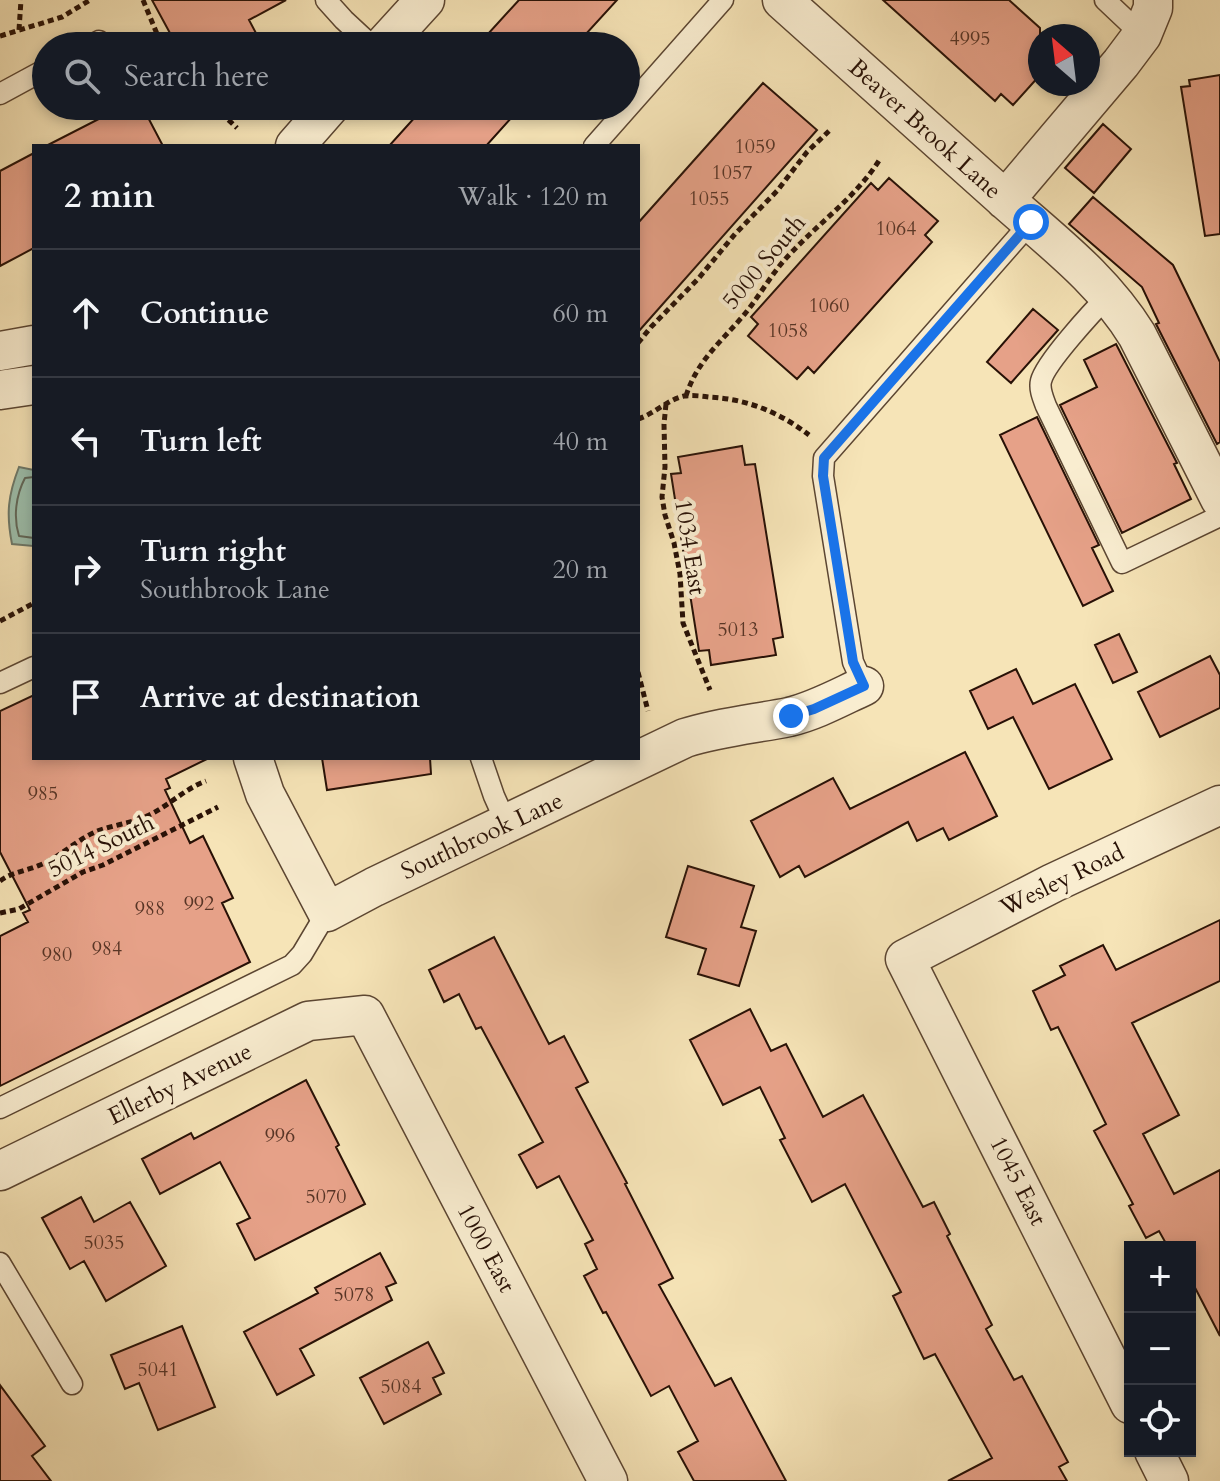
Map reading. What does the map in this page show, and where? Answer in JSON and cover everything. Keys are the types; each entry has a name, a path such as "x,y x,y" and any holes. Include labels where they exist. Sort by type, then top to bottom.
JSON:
{"street":[{"path":"396,32 425,0"},
{"name":"Beaver Brook Lane","path":"782,0 1078,263 1109,295 1137,335 1220,499"},
{"path":"1018,211 1121,63 1148,18"},
{"path":"297,144 318,120"},
{"path":"0,351 32,345"},
{"path":"0,390 32,385"},
{"name":"Southbrook Lane","path":"327,912 685,738 713,729 791,716 864,686"},
{"path":"254,760 265,794 327,912"},
{"name":"Wesley Road","path":"905,959 1053,883 1220,805"},
{"name":"1045 East","path":"905,959 1124,1392"},
{"name":"Ellerby Avenue","path":"0,1171 308,1021 365,1015"},
{"name":"1000 East","path":"365,1015 608,1481"},
{"path":"1157,1457 1169,1481"}],"lane":[{"path":"326,0 357,32"},
{"path":"640,94 723,0"},
{"path":"1105,0 1148,18"},
{"path":"0,94 32,77"},
{"path":"596,144 617,120"},
{"path":"864,686 853,662 823,476 824,458 1018,211"},
{"path":"1109,295 1047,370 1041,380 1041,393 1122,563 1220,516"},
{"path":"0,683 32,668"},
{"path":"482,760 507,825"},
{"path":"0,1108 292,965 327,912"},
{"path":"0,1263 72,1384"}],"path":[{"path":"19,30 21,0"},
{"path":"0,36 62,17 90,0"},
{"path":"143,0 156,32"},
{"path":"229,120 237,128"},
{"name":"5000 South","path":"640,341 829,131"},
{"name":"5000 South","path":"686,396 691,380 712,349 742,317 775,271 852,195 880,159"},
{"path":"640,418 686,396 715,397 749,403 781,415 812,437"},
{"name":"1034 East","path":"666,404 662,497 680,574 683,623 710,690"},
{"path":"0,621 32,604"},
{"path":"640,680 648,711"},
{"name":"5014 South","path":"0,881 56,858 94,832 160,810 186,790 206,781"},
{"name":"5014 South","path":"1,911 19,909 83,872 218,807"}],"water":[{"path":"19,467 32,470 32,546 12,544 9,505"}],"building":[{"path":"152,0 286,0 249,20 255,32 169,32"},
{"path":"519,0 617,0 588,32 490,32"},
{"path":"883,0 1009,0 1036,24 1028,24 1028,88 1013,105 1001,94 995,101"},
{"path":"1220,75 1220,234 1205,236 1181,87 1190,86 1189,80"},
{"path":"763,83 817,130 640,330 640,221"},
{"path":"97,120 149,120 162,144 50,144"},
{"path":"412,120 509,120 488,144 391,144"},
{"path":"1103,124 1131,149 1094,193 1065,168"},
{"path":"32,154 32,249 0,266 0,171"},
{"path":"889,178 938,221 925,235 932,242 814,373 808,367 797,379 748,336 758,324 751,317 871,183 878,190"},
{"path":"1093,197 1173,265 1220,362 1220,442 1217,444 1156,324 1159,323 1142,287 1069,224"},
{"path":"1033,309 1058,330 1011,383 987,362"},
{"path":"1116,344 1177,463 1174,464 1191,499 1122,533 1060,405 1097,387 1084,360"},
{"path":"1037,417 1099,545 1092,548 1113,591 1083,606 1000,435"},
{"path":"742,446 745,465 755,464 783,637 773,639 776,655 711,665 709,650 699,651 671,474 681,473 678,457"},
{"path":"1119,634 1137,672 1113,683 1095,645"},
{"path":"1210,656 1220,675 1220,708 1160,737 1138,692"},
{"path":"1016,669 1033,704 1075,684 1112,759 1049,789 1013,717 988,729 970,691"},
{"path":"32,696 32,760 205,760 166,779 170,788 165,790 190,843 203,836 233,898 222,903 250,962 0,1086 0,936 28,922 23,913 30,910 0,852 0,711"},
{"path":"965,752 997,816 949,840 943,828 917,841 908,822 805,877 799,866 780,877 751,821 833,778 850,809"},
{"path":"322,760 430,760 431,774 327,790"},
{"path":"688,866 754,886 741,927 756,931 739,986 698,974 706,949 666,937"},
{"path":"1220,920 1220,981 1132,1023 1179,1115 1143,1134 1174,1194 1220,1170 1220,1336 1196,1290 1196,1241 1165,1241 1159,1231 1146,1238 1129,1206 1133,1204 1094,1131 1106,1124 1058,1027 1051,1030 1033,991 1065,975 1060,966 1103,945 1116,970"},
{"path":"494,937 549,1044 564,1036 588,1082 576,1088 673,1278 659,1285 715,1386 731,1378 786,1481 694,1481 678,1452 698,1441 669,1386 651,1396 606,1312 603,1313 584,1276 597,1269 585,1244 593,1240 559,1176 537,1188 519,1155 543,1142 481,1027 476,1029 459,994 444,1002 429,970"},
{"path":"750,1009 771,1051 786,1044 823,1117 863,1095 923,1207 934,1202 950,1234 947,1236 992,1325 986,1329 1014,1380 1022,1376 1068,1462 1059,1467 1067,1481 948,1481 992,1458 935,1354 924,1359 893,1296 901,1292 845,1184 812,1202 780,1140 785,1138 760,1087 723,1105 690,1040"},
{"path":"306,1080 365,1204 255,1260 237,1224 250,1218 220,1162 160,1194 142,1159 191,1133 194,1139"},
{"path":"81,1197 94,1222 130,1202 166,1266 106,1301 84,1261 70,1269 42,1218"},
{"path":"380,1253 396,1283 386,1287 392,1300 300,1349 314,1375 277,1395 244,1332 318,1293 315,1288"},
{"path":"182,1326 215,1407 158,1430 139,1383 125,1389 111,1355"},
{"path":"428,1342 444,1373 433,1378 441,1394 384,1424 360,1378"},
{"path":"0,1385 45,1446 32,1456 51,1481 0,1481"}],"route":[{"path":"791,716 864,686 853,662 823,476 824,458 1031,222"}]}
